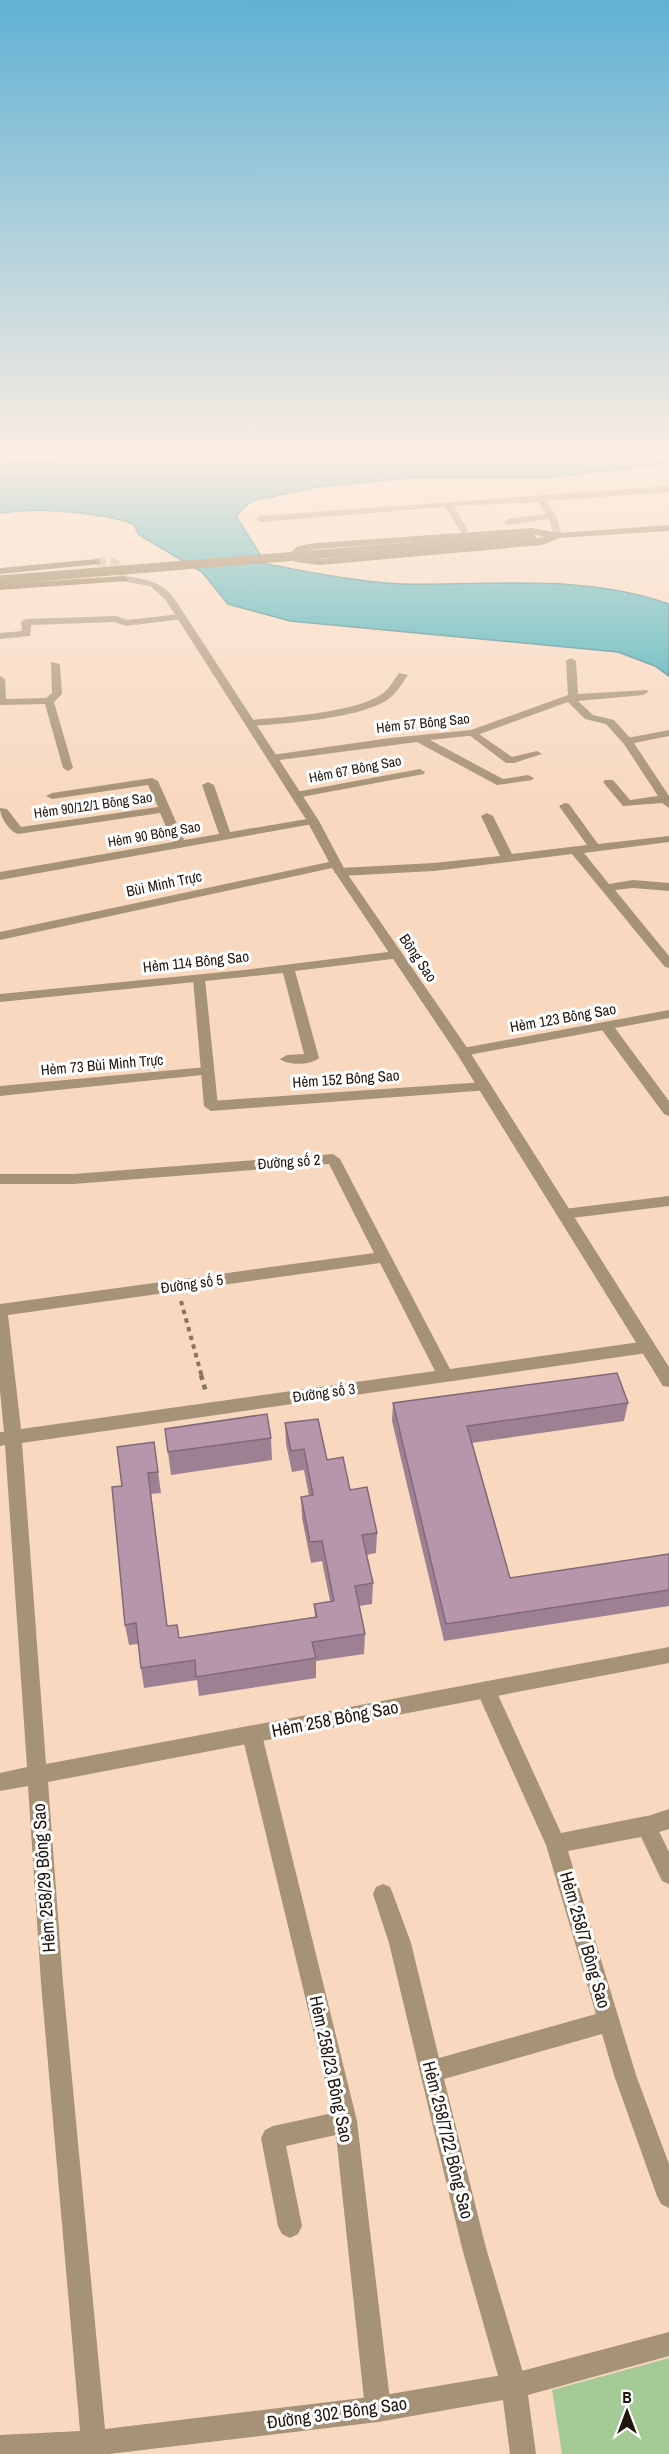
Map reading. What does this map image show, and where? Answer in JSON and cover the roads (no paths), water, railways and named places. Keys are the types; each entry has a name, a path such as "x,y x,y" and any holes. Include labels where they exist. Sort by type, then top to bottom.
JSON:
{"main road":[{"path":"0,571 27,569"},
{"path":"0,580 142,569"},
{"path":"0,587 124,579"}],"street":[{"name":"Bông Sao","path":"124,579 155,583 166,592 313,821 338,868 463,1052 669,1381"},
{"path":"0,636 27,634 26,622 116,619 126,623 180,617"},
{"path":"571,661 571,697 589,717 610,722 619,729 666,802 627,804 609,782"},
{"path":"0,676 1,702 49,701 57,694 55,664"},
{"path":"250,723 287,720 360,705 386,696 403,675"},
{"name":"Hẻm 57 Bông Sao","path":"272,758 418,738 474,734 571,697 584,698 643,692"},
{"path":"49,701 68,768"},
{"path":"627,741 669,733"},
{"path":"474,734 510,761 537,753"},
{"path":"418,738 501,783 528,778"},
{"name":"Hẻm 67 Bông Sao","path":"296,795 420,772"},
{"path":"52,796 152,781 180,845"},
{"path":"208,786 226,837"},
{"path":"565,806 595,848"},
{"name":"Hẻm 90/12/1 Bông Sao","path":"0,812 3,811 18,831 165,809"},
{"path":"487,816 508,859"},
{"name":"Hẻm 90 Bông Sao","path":"0,876 313,821"},
{"name":"Bùi Minh Trực","path":"0,936 338,868 434,867 669,839"},
{"path":"576,851 669,964"},
{"path":"606,888 633,884 669,887"},
{"name":"Hẻm 114 Bông Sao","path":"0,998 288,969 396,955"},
{"path":"287,1059 312,1058 288,969"},
{"path":"199,978 207,1071"},
{"name":"Hẻm 123 Bông Sao","path":"463,1052 669,1014"},
{"path":"607,1027 669,1111"},
{"name":"Hẻm 73 Bùi Minh Trực","path":"0,1091 207,1071"},
{"name":"Hẻm 152 Bông Sao","path":"207,1071 211,1106 484,1087"},
{"name":"Đường số 2","path":"0,1179 73,1179 333,1159 446,1376"},
{"path":"564,1214 669,1201"},
{"name":"Đường số 5","path":"0,1310 385,1257"},
{"name":"Hẻm 258/29 Bông Sao","path":"0,1310 7,1438 37,1776 52,1983 95,2449"},
{"name":"Đường số 3","path":"7,1438 647,1347"},
{"name":"Hẻm 258 Bông Sao","path":"0,1782 669,1655"},
{"name":"Hẻm 258/7 Bông Sao","path":"486,1690 556,1844 625,2075 669,2196"},
{"name":"Hẻm 258/23 Bông Sao","path":"252,1735 346,2121 378,2409"},
{"path":"556,1844 646,1826 669,1819"},
{"path":"646,1826 669,1874"},
{"name":"Hẻm 258/7/22 Bông Sao","path":"382,1894 400,1943 474,2248 514,2386 523,2454"},
{"path":"431,2072 609,2021"},
{"path":"291,2226 273,2138 346,2121"},
{"name":"Đường 302 Bông Sao","path":"0,2448 95,2449 378,2409 514,2386 669,2344"}],"water":[{"path":"196,569 292,569 385,583 537,583 603,588 636,594 669,604 669,676 655,666 618,652 290,621 228,604 202,572"}],"tunnel":[{"path":"121,569 124,579"}]}
